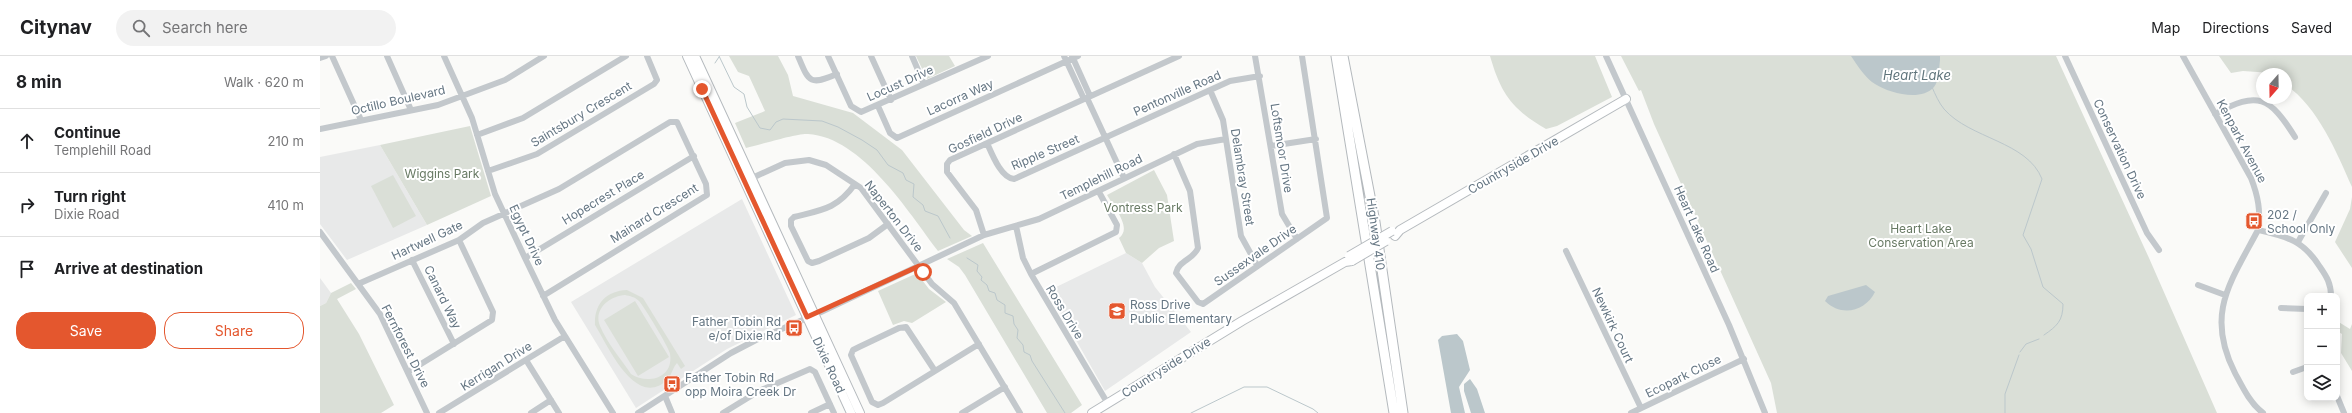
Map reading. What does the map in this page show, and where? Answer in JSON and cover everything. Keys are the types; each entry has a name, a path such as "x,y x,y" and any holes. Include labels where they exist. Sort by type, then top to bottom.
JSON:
{"highway":[{"name":"Highway 410","path":"1336,56 1394,413"},
{"name":"Highway 410","path":"1344,56 1375,222 1403,413"}],"main road":[{"name":"Dixie Road","path":"687,56 811,316 860,413"},
{"name":"Dixie Road","path":"695,56 752,178 852,413"},
{"name":"Countryside Drive","path":"1092,413 1242,321 1626,99"}],"street":[{"path":"320,58 326,56"},
{"path":"332,56 361,120"},
{"path":"387,56 411,110"},
{"name":"Octillo Boulevard","path":"320,129 438,105 505,80 544,56"},
{"path":"478,135 523,118 626,56"},
{"name":"Saintsbury Crescent","path":"488,171 537,154 654,84 657,80 656,74 647,56"},
{"path":"798,56 807,77 812,81 818,82 836,74"},
{"name":"Locust Drive","path":"828,56 853,109 864,112 988,56"},
{"path":"871,56 891,100"},
{"path":"912,56 924,84"},
{"path":"1087,98 1180,56"},
{"name":"Loftsmoor Drive","path":"1255,56 1260,76 1282,214 1297,239"},
{"name":"Sussexvale Drive","path":"1174,154 1190,191 1198,248 1194,254 1177,267 1177,275 1198,302 1203,304 1257,265 1324,221 1328,215 1302,56"},
{"name":"Heart Lake Road","path":"1606,56 1744,359 1765,413"},
{"name":"Conservation Drive","path":"2065,56 2147,233 2159,250"},
{"name":"Kenpark Avenue","path":"2184,56 2257,192 2260,213 2258,230 2225,295 2221,320 2226,354 2244,391 2264,413"},
{"name":"Egypt Drive","path":"447,57 478,135 495,194 543,296 565,336 613,413"},
{"path":"1071,58 1087,98 1124,178"},
{"name":"Lacorra Way","path":"878,106 890,133 897,138 1071,58"},
{"name":"Pentonville Road","path":"1105,138 1230,82 1260,76"},
{"name":"Delambray Street","path":"1210,90 1222,117 1241,236 1257,265"},
{"name":"Gosfield Drive","path":"984,235 976,210 946,169 950,160 1087,98"},
{"path":"2216,114 2241,101 2261,101 2270,105 2279,114 2295,137"},
{"name":"Mainard Crescent","path":"504,213 559,189 671,121 676,122 679,125 694,156 708,188 705,196 543,296"},
{"name":"Ripple Street","path":"987,143 995,161 1005,174 1014,179 1105,138"},
{"name":"Templehill Road","path":"919,266 984,235 1035,220 1099,192 1174,154 1201,143 1226,139"},
{"path":"1271,146 1316,139"},
{"name":"Hopecrest Place","path":"525,258 694,156"},
{"name":"Naperton Drive","path":"752,178 784,163 803,160 826,165 855,184 866,195 932,284 954,303 1020,413"},
{"path":"855,184 843,200 832,207 794,217 791,220 791,226 808,260 812,263 820,261 874,235 888,224"},
{"path":"1031,274 1117,231 1117,225 1099,192"},
{"path":"2298,242 2326,193"},
{"name":"Hartwell Gate","path":"358,284 458,240 483,223 504,213"},
{"name":"Ross Drive","path":"1016,226 1023,258 1031,274 1108,404"},
{"path":"2258,230 2298,242 2310,251 2329,281 2331,293"},
{"name":"Fernforest Drive","path":"320,232 380,314 427,413"},
{"path":"408,372 492,320 494,316 458,240"},
{"name":"Newkirk Court","path":"1566,251 1641,408"},
{"name":"Canard Way","path":"412,260 454,344"},
{"path":"638,413 731,353 919,266"},
{"path":"2198,284 2225,295"},
{"path":"2281,308 2304,308"},
{"path":"935,371 906,327 899,328 859,347 853,350 851,354 870,399 875,405 882,403 935,371 979,344"},
{"name":"Kerrigan Drive","path":"439,413 565,336"},
{"name":"Ecopark Close","path":"1631,413 1744,359"},
{"path":"526,360 559,413"},
{"path":"2293,372 2304,368"},
{"path":"723,413 759,391 807,369 815,372 834,413"},
{"path":"962,413 1005,387"},
{"path":"665,396 672,413"},
{"path":"531,413 551,400"},
{"path":"2339,401 2344,413"},
{"path":"811,413 830,404"}],"shaded area":[{"path":"380,145 427,225 347,260 320,224 320,157"},
{"path":"742,199 796,315 727,349 636,408 571,302"},
{"name":"Ross Drive Public Elementary","path":"1126,253 1142,263 1155,287 1191,332 1105,391 1048,291"},
{"path":"320,278 331,293 326,303 320,306"}],"green space":[{"path":"729,56 778,56 788,75 793,96 853,113 902,150 964,230 972,236 938,251 882,179 865,162 847,148 828,138 803,134 746,148 735,123 765,111 749,76 738,72"},
{"path":"916,56 949,56 955,66 927,79"},
{"path":"1490,56 1595,56 1612,97 1557,126 1546,129 1524,114 1509,99 1499,81"},
{"name":"Heart Lake Conservation Area","path":"1621,56 2056,56 2149,258 2217,413 1777,413 1771,383 1654,124 1641,90 1639,91"},
{"path":"2219,56 2352,56 2352,187 2333,146 2317,118 2308,105 2292,90 2292,68 2256,68 2256,72 2243,71 2231,73"},
{"name":"Wiggins Park","path":"470,126 491,196 427,225 380,145"},
{"name":"Vontress Park","path":"1154,170 1167,195 1174,241 1159,248 1142,263 1126,253 1119,238 1123,234 1123,223 1107,195"},
{"path":"393,175 416,216 393,228 371,186"},
{"path":"2352,197 2352,268 2335,242 2350,209"},
{"path":"983,243 1082,405 1071,413 1047,413 965,275 959,267 947,259"},
{"path":"913,275 919,276 929,289 946,302 912,323 904,321 893,325 878,291"},
{"path":"351,283 356,289 337,299 359,334 394,405 381,413 320,413 320,306 326,303 331,293"},
{"path":"627,290 643,298 685,366 681,369 677,363 668,379 656,387 645,387 634,382 624,372 615,360 595,325 595,318 599,305 607,296","holes":["625,295 639,301 669,350 670,362 668,369 664,374 658,377 644,379 631,374 610,345 600,326 598,320 599,314 604,304 614,298"]},
{"path":"635,301 669,357 638,376 604,320"},
{"path":"2340,323 2350,329 2352,324 2352,371 2341,353 2342,334 2340,333"}],"water":[{"name":"Heart Lake","path":"1851,56 1940,56 1937,81 1934,87 1928,92 1913,95 1896,93 1881,87 1868,79"},
{"path":"1866,285 1875,292 1871,299 1859,308 1852,310 1838,309 1825,301 1828,296"},
{"path":"1457,334 1463,341 1470,370 1459,387 1465,413 1451,413 1438,340 1442,336"},
{"path":"1470,379 1477,389 1485,413 1471,413 1464,391 1464,384"}],"waterway":[{"path":"719,56 734,87 744,94 747,107 760,128 770,130 776,122 783,119 822,121 838,127 862,140 877,150 888,165 903,173 906,180 914,184 913,197 923,205 925,211 938,216 950,238"},
{"path":"715,63 719,57"},
{"path":"1932,87 1942,107 1955,119 2024,156 2035,166 2042,179 2023,235 2031,249 2043,287 2063,304 2060,319 2052,329 2044,335"},
{"path":"967,258 978,265 977,271 982,277 981,280 987,285 989,291 995,293 997,300 1005,305 1005,313 1013,316 1014,324 1018,330 1017,338 1023,345 1024,352 1030,355 1032,361 1065,413"},
{"path":"2020,352 2026,344 2039,339"},
{"path":"2005,413 2005,394 2019,355"},
{"path":"1191,413 1244,387 1267,387 1313,409 1318,413"}],"place":[{"name":"202 / School Only","path":"2254,221"},
{"name":"Ross Drive Public Elementary","path":"1117,311"},
{"name":"Father Tobin Rd e/of Dixie Rd","path":"794,328"},
{"name":"Father Tobin Rd opp Moira Creek Dr","path":"672,384"}],"route":[{"path":"702,89 807,317 821,312 919,266 923,272"}]}
